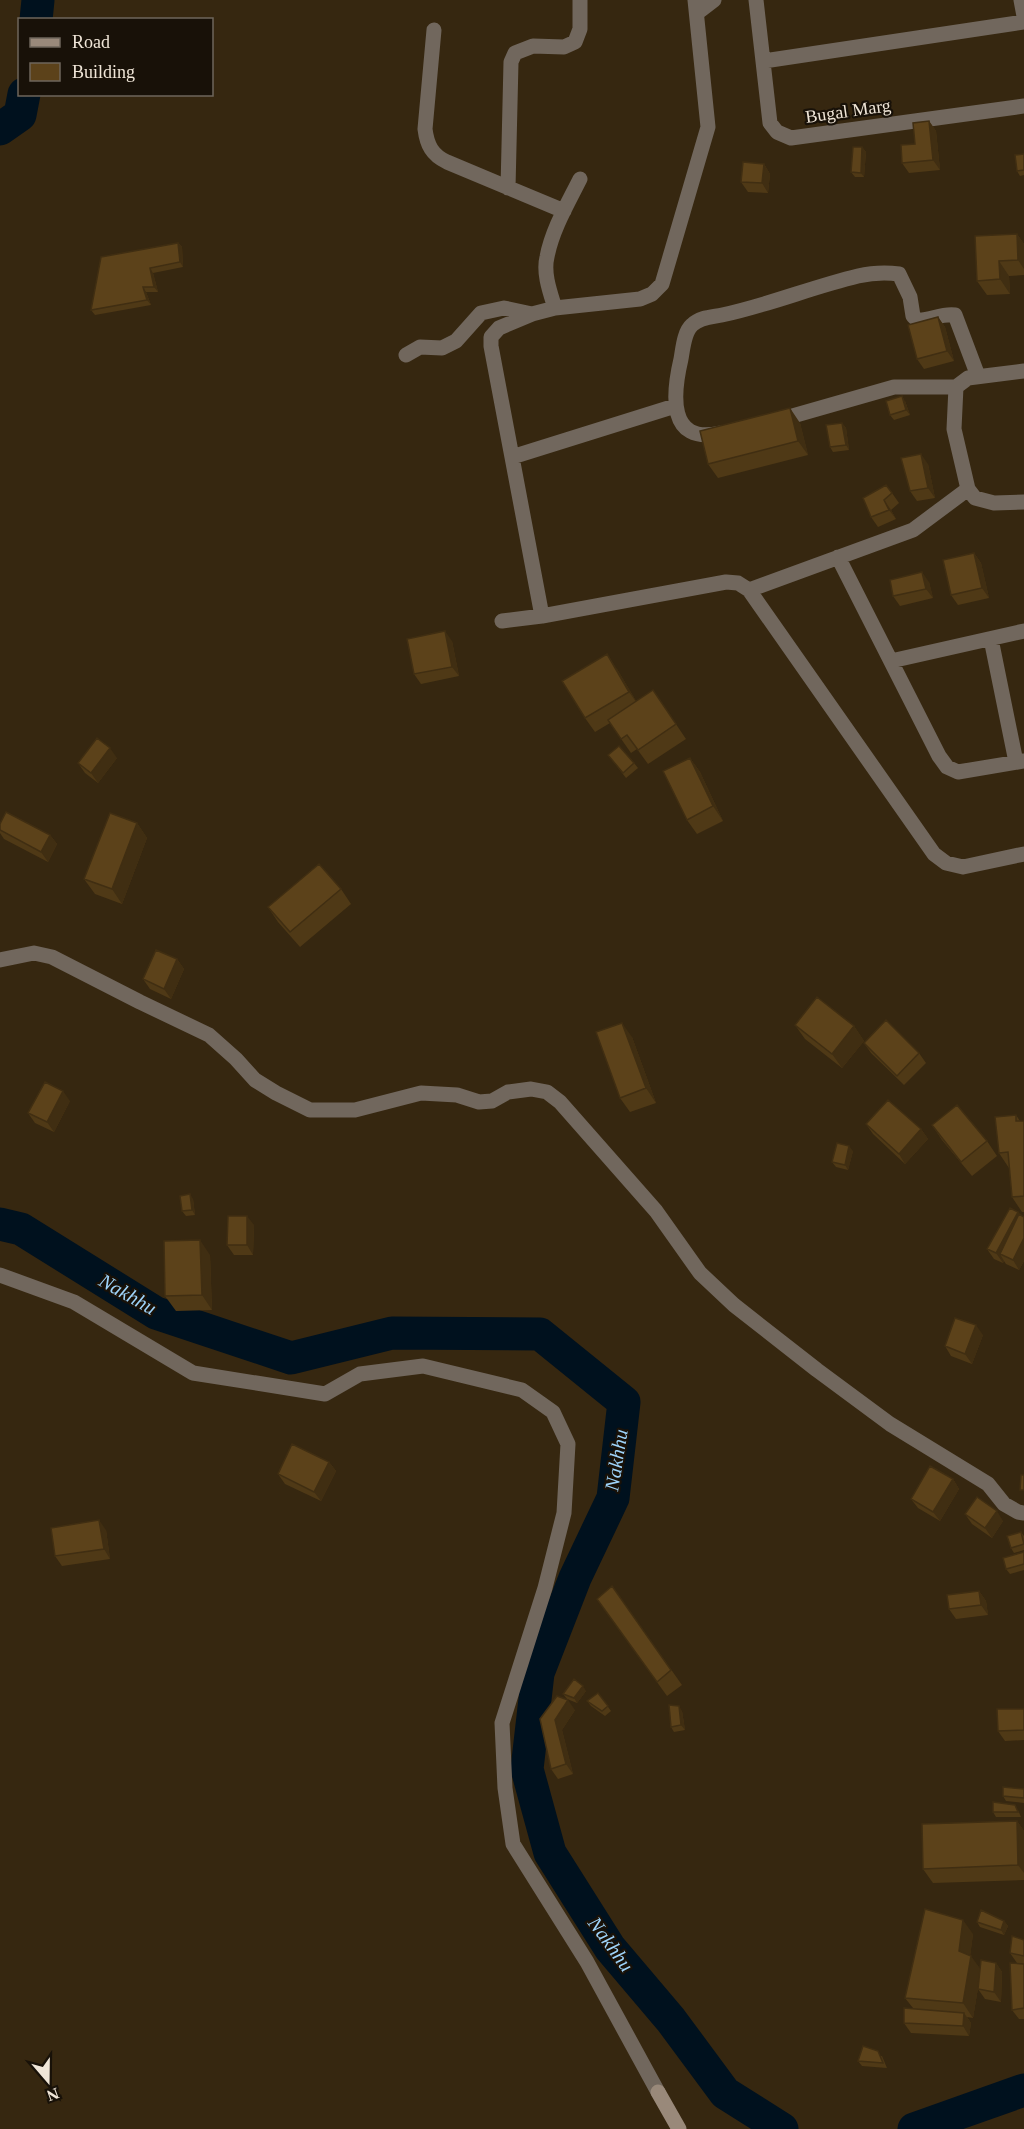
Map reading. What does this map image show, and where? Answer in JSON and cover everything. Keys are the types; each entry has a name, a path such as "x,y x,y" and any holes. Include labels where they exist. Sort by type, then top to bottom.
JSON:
{"street":[{"path":"508,188 511,62 515,53 533,46 564,47 575,42 580,29 580,0"},
{"path":"542,616 490,346 491,338 499,328 532,315 555,308 640,299 652,294 662,284 708,127 696,6 714,0"},
{"name":"Bugal Marg","path":"756,0 770,123 777,132 791,138 1024,106"},
{"path":"1021,0 1024,16"},
{"path":"764,62 1024,22"},
{"path":"434,30 425,129 432,151 439,158 564,211"},
{"path":"555,308 548,284 546,258 564,211 580,179"},
{"path":"740,429 705,437 694,435 684,427 675,406 675,384 687,332 693,324 703,318 759,307 860,275 899,274 910,297 913,316 917,320 924,321 945,314 955,315 978,376"},
{"path":"406,355 420,347 442,348 456,341 481,313 504,308 532,315"},
{"path":"761,424 894,387 956,387 968,378 1024,371"},
{"path":"956,387 954,429 968,489 975,498 994,503 1024,502"},
{"path":"512,457 675,406"},
{"path":"749,590 913,530 968,489"},
{"path":"838,557 939,756 947,767 958,772 1020,762 992,639"},
{"path":"502,621 542,616 726,582 738,583 749,590 933,854 946,863 963,867 1024,854"},
{"path":"891,661 1024,632"},
{"path":"0,960 34,953 52,957 209,1035 255,1080 310,1110 355,1110 421,1093 457,1095 479,1102 492,1101 508,1092 519,1090 531,1089 547,1092 560,1102 656,1211 700,1274 735,1305 890,1424 988,1484 1004,1504 1024,1513"},
{"path":"0,1275 74,1302 193,1373 325,1394 360,1374 423,1366 522,1390 553,1412 568,1444 564,1513 545,1588 502,1723 505,1788 513,1844 587,1962 679,2129"}],"building":[{"path":"929,121 933,160 902,163 901,145 915,144 913,123"},
{"path":"853,147 862,147 861,173 851,172"},
{"path":"1024,154 1024,170 1017,171 1015,155"},
{"path":"743,162 764,164 762,183 741,182"},
{"path":"1017,234 1018,260 999,261 1000,279 977,281 975,236"},
{"path":"178,243 180,262 150,268 154,287 143,287 147,300 91,310 101,257"},
{"path":"938,317 947,351 917,359 908,325"},
{"path":"902,396 906,410 890,415 886,401"},
{"path":"790,408 798,441 708,464 700,431"},
{"path":"842,423 846,445 830,447 826,425"},
{"path":"921,454 928,488 910,491 901,458"},
{"path":"886,485 892,493 884,500 889,510 871,517 863,498"},
{"path":"974,553 982,588 951,595 943,560"},
{"path":"922,572 926,589 893,596 890,580"},
{"path":"445,631 452,667 414,674 407,639"},
{"path":"607,654 629,692 585,718 562,681"},
{"path":"653,690 676,724 638,750 627,735 621,739 608,720"},
{"path":"97,738 110,748 91,773 78,763"},
{"path":"619,746 634,763 623,773 608,755"},
{"path":"690,758 713,806 687,820 663,771"},
{"path":"6,812 50,835 41,852 0,830 0,824"},
{"path":"110,813 137,823 112,889 84,879"},
{"path":"319,864 341,889 290,932 268,907"},
{"path":"156,950 177,959 164,989 143,979"},
{"path":"817,997 854,1026 832,1054 795,1025"},
{"path":"886,1020 919,1053 897,1076 864,1043"},
{"path":"622,1023 646,1088 620,1098 596,1032"},
{"path":"45,1082 63,1091 47,1122 28,1113"},
{"path":"888,1100 921,1129 899,1154 866,1124"},
{"path":"957,1105 987,1141 961,1162 932,1125"},
{"path":"1016,1115 1016,1121 1024,1121 1024,1196 1012,1197 1008,1152 999,1153 995,1117"},
{"path":"837,1143 849,1146 845,1165 832,1162"},
{"path":"190,1194 192,1210 182,1211 180,1196"},
{"path":"1010,1208 1018,1212 996,1253 987,1249"},
{"path":"1019,1214 1024,1217 1024,1238 1013,1260 1000,1254"},
{"path":"228,1216 247,1216 247,1245 227,1245"},
{"path":"200,1240 202,1295 165,1296 164,1241"},
{"path":"955,1318 976,1325 965,1354 945,1346"},
{"path":"292,1444 329,1462 314,1492 278,1474"},
{"path":"930,1466 953,1479 933,1512 911,1499"},
{"path":"1021,1475 1024,1475 1024,1490 1020,1490"},
{"path":"977,1497 997,1511 985,1528 965,1514"},
{"path":"99,1520 104,1549 55,1556 51,1528"},
{"path":"1021,1532 1024,1544 1011,1548 1007,1536"},
{"path":"1024,1552 1024,1564 1006,1569 1003,1558"},
{"path":"612,1586 671,1670 657,1682 597,1599"},
{"path":"979,1591 981,1605 949,1609 947,1595"},
{"path":"574,1679 583,1686 574,1698 563,1694"},
{"path":"598,1693 608,1706 602,1711 587,1701"},
{"path":"557,1696 568,1700 555,1720 566,1764 551,1769 540,1719"},
{"path":"669,1705 679,1706 681,1725 671,1727"},
{"path":"997,1709 1024,1709 1024,1730 998,1731"},
{"path":"1003,1787 1024,1789 1024,1798 1003,1796"},
{"path":"993,1802 1015,1805 1018,1812 993,1812"},
{"path":"1017,1821 1018,1865 923,1869 922,1824"},
{"path":"925,1909 963,1920 959,1951 971,1956 963,2003 905,1998"},
{"path":"981,1910 1004,1921 1001,1930 977,1922"},
{"path":"1012,1936 1024,1940 1024,1956 1010,1953"},
{"path":"981,1960 996,1963 994,1992 978,1989"},
{"path":"1010,1963 1024,1964 1024,2008 1012,2010"},
{"path":"904,2008 964,2013 963,2026 904,2023"},
{"path":"863,2046 878,2051 883,2063 858,2061"}],"waterway":[{"name":"Nakhhu","path":"36,18 38,0"},
{"name":"Nakhhu","path":"0,129 20,115 24,96"},
{"name":"Nakhhu","path":"0,1224 21,1229 156,1313 291,1358 392,1333 540,1334 624,1402 613,1498 575,1578 538,1673 527,1769 550,1853 610,1948 671,2020 725,2093 782,2129"},
{"name":"Nakhhu","path":"914,2129 1024,2090"}]}
